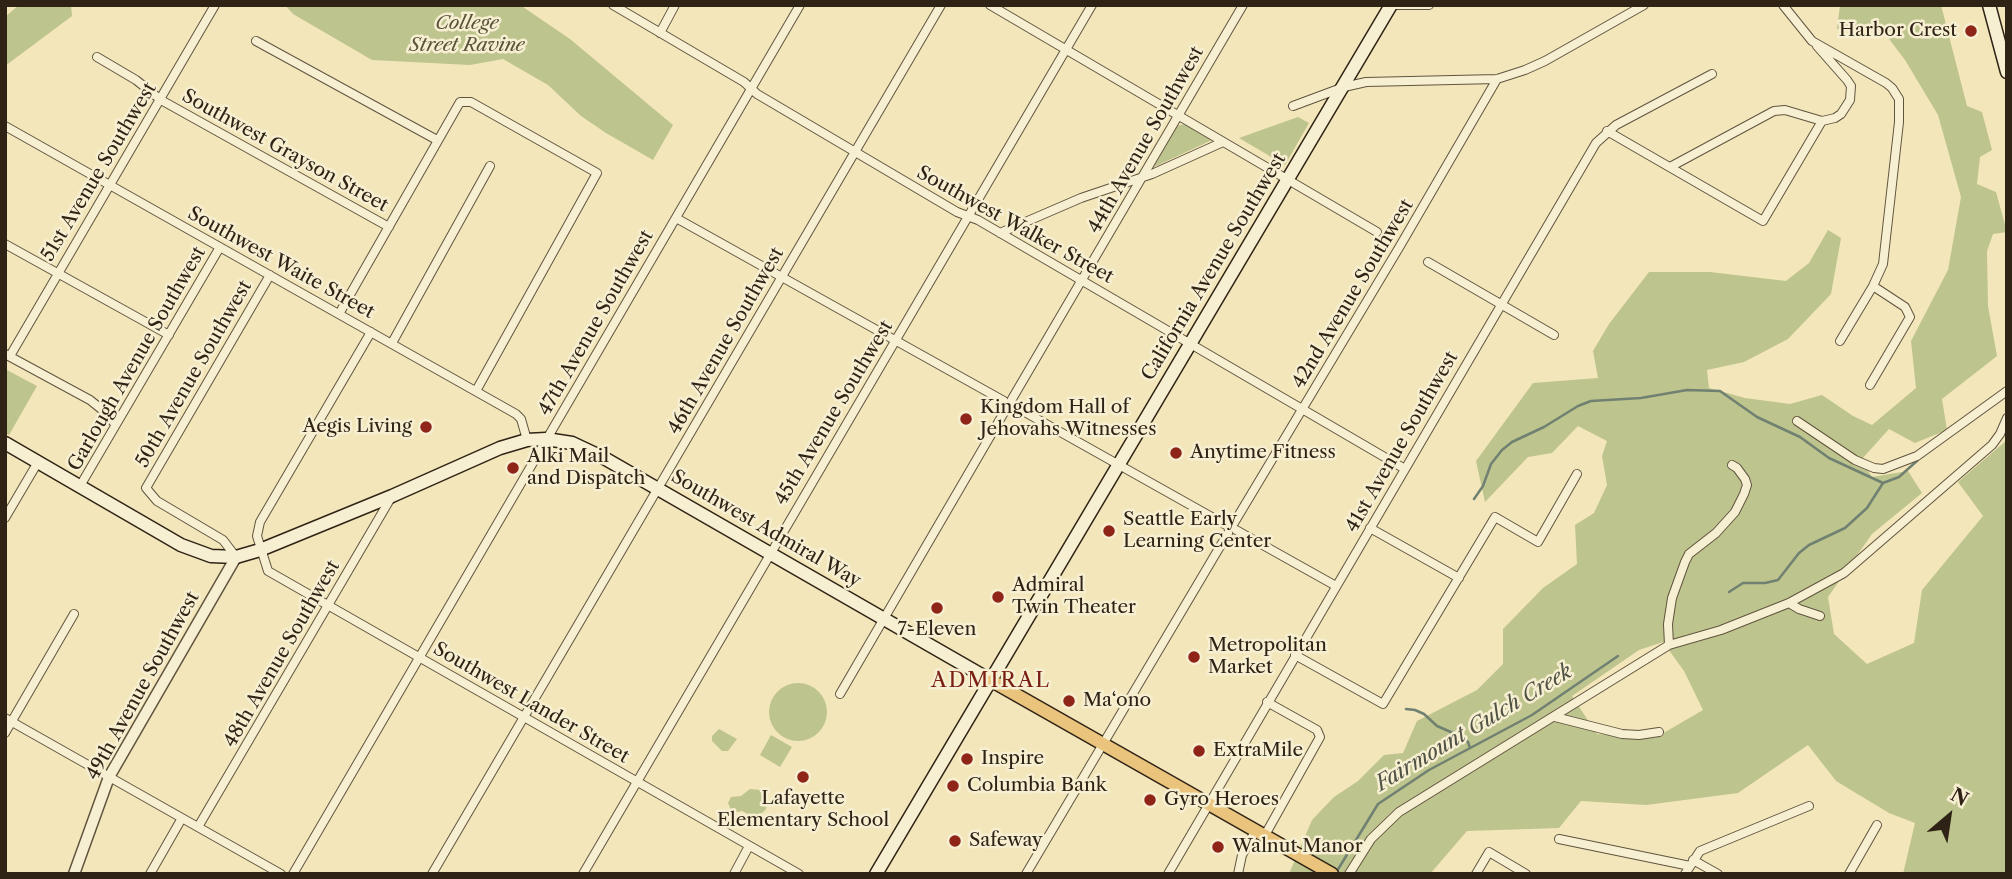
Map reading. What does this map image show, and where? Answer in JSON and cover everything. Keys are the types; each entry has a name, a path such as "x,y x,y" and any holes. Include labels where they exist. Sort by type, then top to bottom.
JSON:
{"main road":[{"name":"California Avenue Southwest","path":"876,874 1344,87 1390,5"},
{"path":"1989,5 2007,72"},
{"name":"Southwest Admiral Way","path":"5,443 181,545 211,556 236,557 260,550 392,496 496,449 527,440 546,439 582,447 1332,874"}],"street":[{"name":"51st Avenue Southwest","path":"8,355 112,184 215,5"},
{"name":"Southwest Walker Street","path":"613,5 757,94 1405,469"},
{"path":"660,33 676,5"},
{"name":"47th Avenue Southwest","path":"293,874 800,5"},
{"name":"46th Avenue Southwest","path":"432,874 941,5"},
{"path":"990,5 1377,232"},
{"name":"45th Avenue Southwest","path":"583,874 1092,5"},
{"name":"44th Avenue Southwest","path":"840,694 1243,5"},
{"path":"1390,5 1429,5"},
{"path":"1293,106 1344,87 1366,82 1497,79 1545,61 1644,5"},
{"path":"1670,167 1774,111 1785,110 1822,121 1835,118 1847,107 1852,93 1847,80 1783,5"},
{"path":"256,41 437,140"},
{"path":"1812,41 1886,83 1899,99 1899,122 1883,264 1840,341"},
{"name":"Southwest Grayson Street","path":"97,57 136,80 161,100 388,227"},
{"name":"41st Avenue Southwest","path":"1168,874 1596,143 1607,131 1712,74"},
{"name":"42nd Avenue Southwest","path":"1026,874 1497,79"},
{"path":"339,314 456,105 464,101 471,102 597,173 476,391"},
{"path":"1607,131 1763,221 1822,121"},
{"name":"Southwest Waite Street","path":"5,126 476,391 521,419 527,440"},
{"path":"1000,233 1080,198 1142,177 1223,142"},
{"path":"392,343 490,166"},
{"path":"676,218 1336,586"},
{"path":"5,244 169,335"},
{"name":"Garlough Avenue Southwest","path":"80,486 220,247"},
{"path":"1428,262 1554,335"},
{"name":"50th Avenue Southwest","path":"236,557 223,540 158,501 146,490 270,275"},
{"path":"1870,385 1910,317 1908,311 1895,299 1873,286"},
{"path":"260,550 257,529 260,522 371,332"},
{"path":"8,355 90,400 115,424"},
{"path":"1797,421 1855,460 1883,469 1917,456 2007,391"},
{"path":"1349,874 1371,839 1399,812 1669,645 1721,630 1789,603 1844,573 1992,445 2007,418"},
{"name":"Garlough Avenue Southwest","path":"5,518 37,462"},
{"path":"1669,645 1668,624 1672,598 1685,562 1689,554 1723,526 1735,512 1744,494 1747,485 1745,479 1732,465"},
{"path":"1295,655 1383,705 1495,517 1538,542 1577,474"},
{"name":"48th Avenue Southwest","path":"198,827 392,496"},
{"path":"1370,528 1459,578"},
{"name":"Southwest Lander Street","path":"260,550 268,571 799,874"},
{"name":"49th Avenue Southwest","path":"74,874 109,777 236,557"},
{"path":"1789,603 1820,617"},
{"path":"5,733 8,720 74,614"},
{"path":"1238,874 1242,855 1320,741 1320,734 1267,702"},
{"path":"1555,717 1622,734 1659,732"},
{"path":"8,720 281,874"},
{"path":"1689,866 1700,850 1809,806"},
{"path":"150,874 182,818"},
{"path":"1849,874 1877,825"},
{"path":"1559,839 1718,874"},
{"path":"734,874 749,846"},
{"path":"1476,874 1489,852 1526,874"}],"green space":[{"path":"19,5 71,5 72,16 5,66 5,17"},
{"name":"College Street Ravine","path":"285,5 520,5 570,39 673,125 653,160 606,133 581,116 548,85 503,59 470,65 372,60 293,14"},
{"path":"1840,5 1941,5 1967,106 1982,112 1992,150 1980,157 1977,184 1996,192 2007,232 1993,234 1987,251 1988,306 1997,356 1942,399 1947,430 1915,443 1889,429 1861,460 1872,477 1908,471 1922,493 1872,534 1828,597 1834,634 1867,664 1914,643 1922,590 1983,516 1958,482 2007,440 2007,874 1903,874 1915,823 1889,813 1836,781 1808,745 1738,793 1646,805 1581,801 1559,828 1467,831 1430,874 1289,874 1312,820 1334,797 1358,781 1384,755 1403,753 1417,721 1477,690 1503,664 1503,629 1543,588 1577,564 1575,525 1594,513 1607,485 1602,456 1607,441 1578,426 1552,453 1528,457 1485,502 1476,461 1533,383 1598,378 1593,351 1609,324 1649,272 1710,272 1786,281 1809,263 1828,230 1841,238 1831,294 1788,339 1744,362 1707,370 1709,388 1745,398 1790,404 1822,395 1872,425 1916,388 1911,341 1948,270 1961,197 1938,115 1905,60 1880,27 1837,29","holes":["1663,642 1684,671 1703,710 1655,738 1597,734 1572,696 1639,650"]},
{"path":"1298,117 1309,123 1285,165 1239,138"},
{"path":"1184,124 1212,140 1154,167 1177,126"},
{"path":"5,369 37,386 9,435 5,433"},
{"path":"798,683 809,685 822,696 827,712 825,723 814,736 798,741 787,739 774,728 769,712 771,701 782,688"},
{"path":"719,729 737,739 728,751 722,751 712,741 712,736"},
{"path":"771,735 792,747 780,767 760,755"},
{"path":"750,789 760,790 767,799 766,809 752,816 731,810 728,803 731,797 741,796"}],"waterway":[{"path":"1474,499 1483,486 1491,464 1502,450 1578,406 1591,401 1641,398 1687,390 1720,391 1757,417 1800,437 1829,458 1883,483"},
{"name":"Fairmount Gulch Creek","path":"1729,592 1743,583 1778,580 1799,553 1809,545 1845,528 1867,508 1883,483 1899,477 1918,460"},
{"name":"Fairmount Gulch Creek","path":"1337,871 1378,804 1429,770 1532,715 1618,656"},
{"path":"1406,709 1424,714 1437,726 1460,736 1468,742 1470,748"}],"place":[{"name":"Harbor Crest","path":"1971,31"},
{"name":"Kingdom Hall of Jehovahs Witnesses","path":"966,419"},
{"name":"Aegis Living","path":"426,427"},
{"name":"Anytime Fitness","path":"1176,453"},
{"name":"Alki Mail and Dispatch","path":"513,468"},
{"name":"Seattle Early Learning Center","path":"1109,531"},
{"name":"Admiral Twin Theater","path":"998,597"},
{"name":"7-Eleven","path":"937,608"},
{"name":"Metropolitan Market","path":"1194,657"},
{"name":"Ma‘ono","path":"1069,701"},
{"name":"ExtraMile","path":"1199,751"},
{"name":"Inspire","path":"967,759"},
{"name":"Lafayette Elementary School","path":"803,777"},
{"name":"Columbia Bank","path":"953,786"},
{"name":"Gyro Heroes","path":"1150,800"},
{"name":"Safeway","path":"955,841"},
{"name":"Walnut Manor","path":"1218,847"}],"district":[{"name":"ADMIRAL","path":"991,681"}]}
